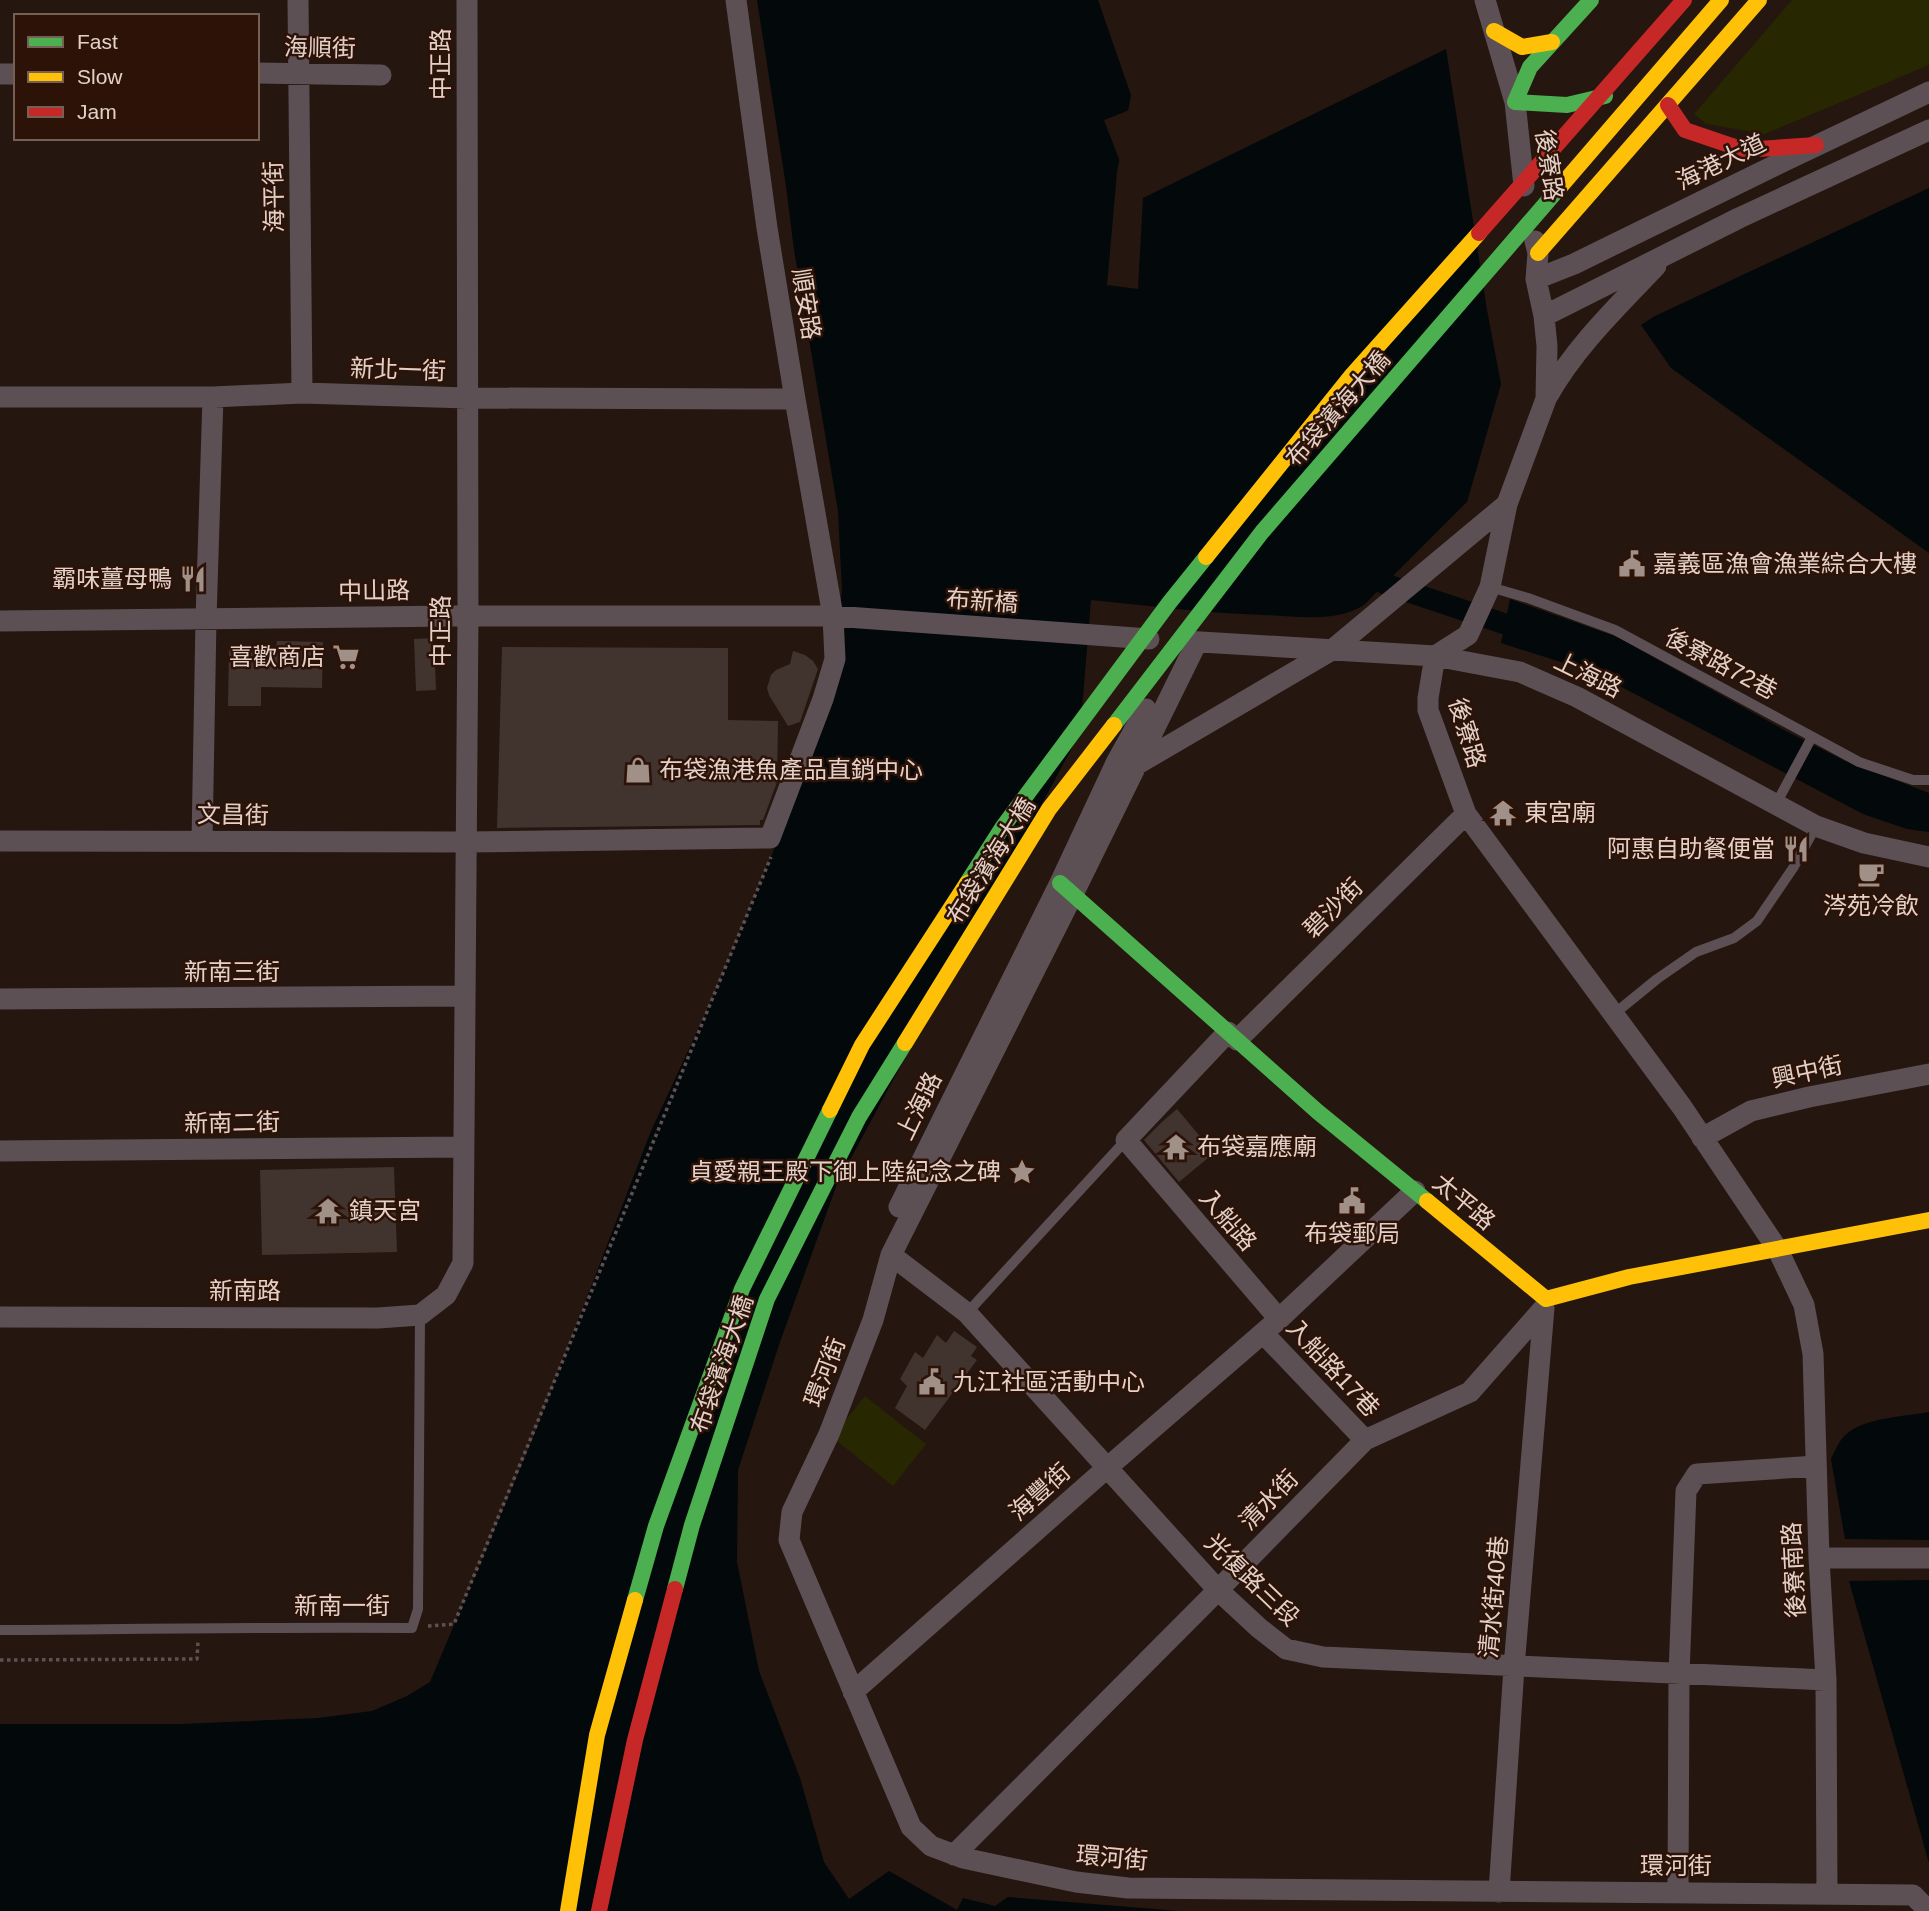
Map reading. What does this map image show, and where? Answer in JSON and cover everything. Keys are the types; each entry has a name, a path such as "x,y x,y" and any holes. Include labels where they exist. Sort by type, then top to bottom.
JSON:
{"main road":[{"path":"1591,0 1530,67 1515,102 1567,105 1668,81 1705,62"},
{"name":"布袋濱海大橋","path":"568,1911 597,1735 656,1526 742,1289 862,1045 1002,828 1168,603 1352,375 1684,0"},
{"name":"布袋濱海大橋","path":"599,1911 635,1740 692,1525 767,1299 859,1117 1049,809 1262,532 1721,0"},
{"path":"1538,253 1759,0"},
{"path":"1494,31 1522,47 1552,43"},
{"path":"1668,105 1685,130 1744,150 1816,145"},
{"name":"太平路","path":"1067,888 1318,1112 1545,1303"},
{"path":"1545,1303 1629,1277 1929,1220"},
{"path":"557,1911 597,1735"},
{"path":"611,1911 635,1740"}],"street":[{"name":"海平街","path":"298,0 302,393"},
{"name":"中正路","path":"420,1314 446,1296 463,1262 468,616 467,0"},
{"name":"順安路","path":"736,0 767,228 833,616 835,659 823,699 770,838"},
{"name":"後寮路","path":"1485,0 1515,102 1526,200 1538,253 1536,279 1547,346 1546,399 1507,504 1490,587 1468,635 1435,656 1428,710 1466,814 1682,1107 1778,1250"},
{"name":"海順街","path":"259,73 381,75"},
{"name":"海港大道","path":"1536,279 1574,264 1929,92"},
{"path":"1544,316 1739,218 1929,130"},
{"path":"1546,399 1559,376 1602,322 1667,255"},
{"name":"新北一街","path":"0,397 213,397 302,393 468,398 794,399"},
{"path":"202,841 213,397"},
{"path":"1136,765 1332,650 1507,504"},
{"name":"中山路","path":"0,621 468,616 833,616"},
{"name":"布新橋","path":"833,616 1128,638"},
{"name":"上海路","path":"1128,638 1435,656 1520,672 1577,697 1816,826 1864,844 1929,858"},
{"name":"上海路","path":"891,1255 1067,888 1136,765 1196,642"},
{"name":"上海路","path":"1067,888 1117,761 1175,661 1196,642"},
{"name":"碧沙街","path":"1233,1036 1466,814"},
{"name":"文昌街","path":"0,841 466,842 770,838"},
{"name":"新南三街","path":"0,999 465,996"},
{"path":"1126,1140 1233,1036"},
{"name":"興中街","path":"1702,1138 1751,1111 1929,1074"},
{"name":"入船路","path":"1126,1140 1271,1326"},
{"name":"新南二街","path":"0,1152 464,1147"},
{"path":"1271,1326 1415,1191"},
{"name":"後寮南路","path":"1778,1250 1804,1305 1812,1354 1826,1680 1827,1894"},
{"name":"光復路三段","path":"891,1255 967,1313 1218,1590 1286,1649 1323,1657 1826,1680"},
{"name":"環河街","path":"891,1255 873,1320 849,1383 829,1434 792,1512 789,1540 911,1826 931,1846 964,1858 1076,1882 1128,1888 1913,1895 1929,1911"},
{"name":"清水街","path":"954,1855 1365,1440 1470,1392 1545,1303"},
{"name":"清水街40巷","path":"1499,1892 1514,1667 1545,1303"},
{"name":"新南路","path":"0,1317 378,1318 420,1314"},
{"name":"入船路17巷","path":"1271,1326 1365,1440"},
{"name":"海豐街","path":"853,1692 1271,1326"},
{"path":"1678,1892 1679,1674 1686,1491 1697,1474 1816,1466"},
{"path":"1819,1558 1929,1558"}],"lane":[{"name":"後寮路72巷","path":"1490,587 1615,630 1859,762 1913,780 1929,780"},
{"path":"1776,804 1812,737"},
{"path":"1614,1014 1696,952 1734,938 1757,921 1794,868 1816,826"},
{"path":"967,1313 1126,1140"},
{"name":"新南一街","path":"0,1630 412,1628 418,1609 420,1314"}],"path":[{"path":"412,1628 454,1624 773,852 770,838"},
{"path":"0,1660 197,1659 199,1629"}],"shaded area":[{"path":"757,0 1098,0 1131,95 1117,172 1107,285 1138,289 1143,198 1446,49 1501,384 1467,502 1364,605 1353,611 1315,617 1242,614 1091,600 1080,733 837,1184 780,1342 738,1470 737,1562 759,1671 800,1778 824,1862 849,1899 889,1871 957,1910 963,1898 995,1906 1008,1897 1179,1911 0,1911 0,1724 182,1724 318,1718 372,1711 407,1696 430,1682 532,1440 651,1131 713,997 773,852 835,659 842,590 838,511 794,250"},
{"path":"1792,0 1929,0 1929,65 1765,134 1706,124 1694,114"},
{"path":"1929,188 1929,553 1671,368 1641,325 1655,316"},
{"path":"1510,599 1617,637 1845,761 1929,793 1929,832 1907,829 1863,814 1595,673 1501,643"},
{"path":"865,1396 926,1444 893,1486 832,1437"},
{"path":"1929,1412 1929,1540 1845,1539 1831,1459 1841,1440 1849,1432 1866,1424"},
{"path":"1929,1580 1929,1863 1849,1581"}],"pier":[{"path":"1132,109 1122,167 1104,120"}],"building":[{"path":"434,638 436,690 416,691 414,639"},
{"path":"277,641 323,642 322,688 261,687 261,706 228,706 229,649 276,650"},
{"name":"布袋漁港魚產品直銷中心","path":"502,647 728,648 728,720 778,721 777,782 760,825 497,828"},
{"path":"793,651 805,655 818,669 800,722 788,726 767,688 771,675 790,664"},
{"name":"布袋嘉應廟","path":"1177,1109 1214,1153 1179,1182 1144,1140"},
{"name":"鎮天宮","path":"394,1167 397,1252 262,1255 260,1170"},
{"name":"九江社區活動中心","path":"954,1331 977,1347 971,1356 977,1360 925,1430 895,1408 907,1386 900,1379 915,1352 923,1358 937,1335 946,1343"}],"waterway":[{"path":"1385,584 1532,633"}],"traffic: fast":[{"path":"1591,0 1530,67 1515,102 1567,105 1605,96"},
{"path":"1114,725 1262,532 1560,187"},
{"path":"967,883 1002,828 1206,557"},
{"path":"1060,883 1318,1112 1427,1201"},
{"path":"675,1589 692,1525 767,1299 859,1117 905,1043"},
{"path":"635,1600 656,1526 742,1289 830,1110"}],"traffic: slow":[{"path":"1560,187 1721,0"},
{"path":"1538,253 1759,0"},
{"path":"1494,31 1522,47 1552,42"},
{"path":"1206,557 1352,375 1479,233"},
{"path":"905,1043 1049,809 1114,725"},
{"path":"830,1110 862,1045 967,883"},
{"path":"1427,1201 1546,1299 1629,1277 1929,1220"},
{"path":"568,1911 597,1735 635,1600"}],"traffic: jam":[{"path":"1479,233 1684,0"},
{"path":"1668,105 1685,130 1744,150 1816,145"},
{"path":"599,1911 635,1740 675,1589"}],"place":[{"name":"嘉義區漁會漁業綜合大樓","path":"1632,564"},
{"name":"霸味薑母鴨","path":"193,579"},
{"name":"喜歡商店","path":"346,657"},
{"name":"布袋漁港魚產品直銷中心","path":"638,770"},
{"name":"東宮廟","path":"1503,813"},
{"name":"阿惠自助餐便當","path":"1796,849"},
{"name":"涔苑冷飲","path":"1871,874"},
{"name":"布袋嘉應廟","path":"1176,1147"},
{"name":"貞愛親王殿下御上陸紀念之碑","path":"1022,1172"},
{"name":"布袋郵局","path":"1352,1201"},
{"name":"鎮天宮","path":"328,1211"},
{"name":"九江社區活動中心","path":"932,1382"}]}
